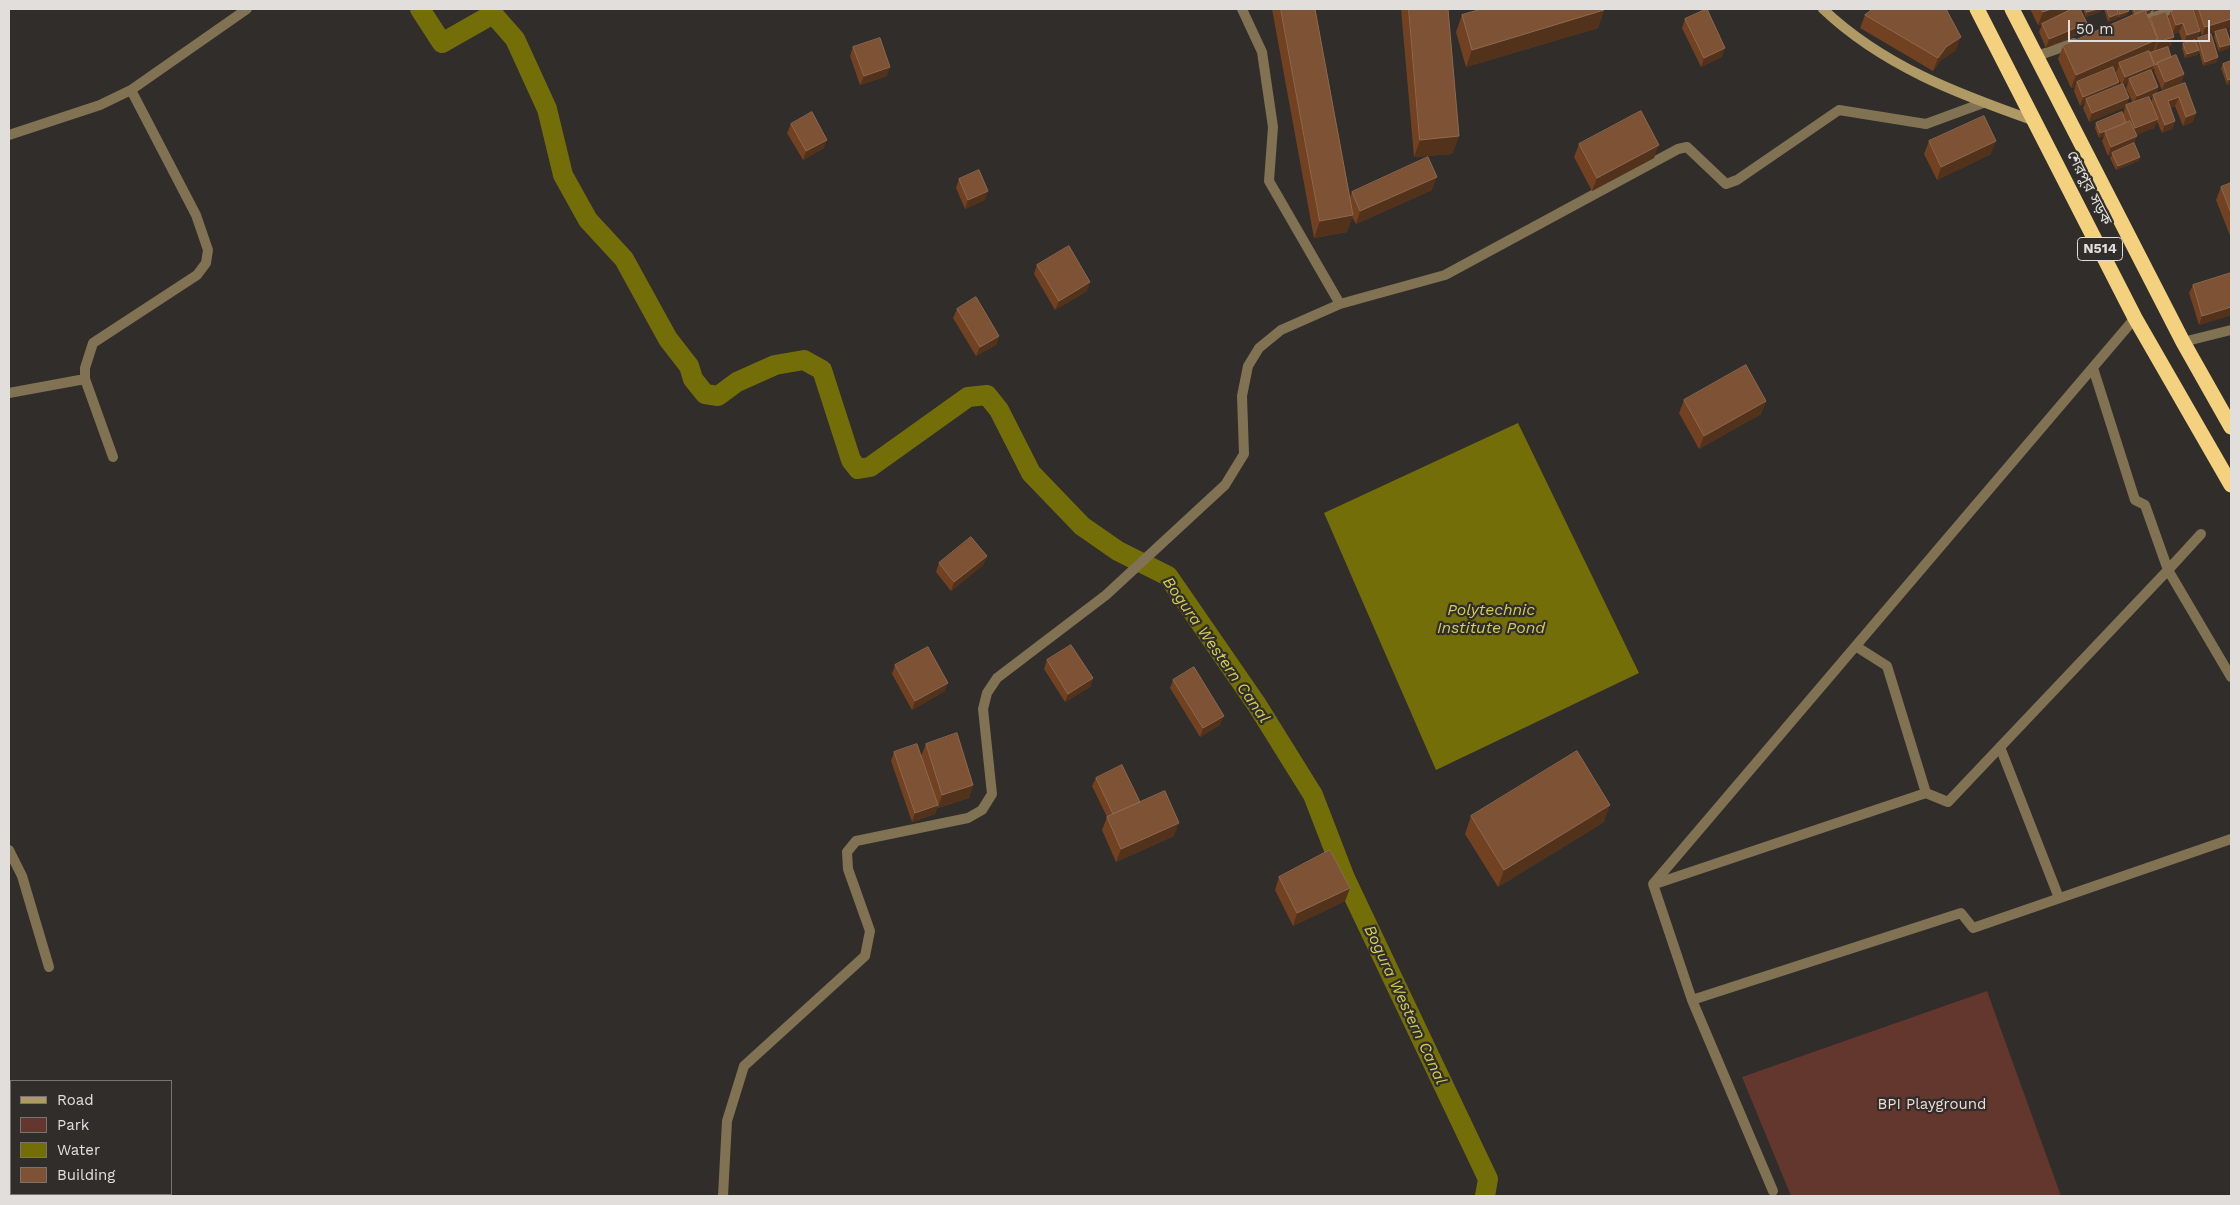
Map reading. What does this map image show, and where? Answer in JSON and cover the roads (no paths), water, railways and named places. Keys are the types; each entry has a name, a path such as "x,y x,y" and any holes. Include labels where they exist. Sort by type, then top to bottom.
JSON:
{"highway":[{"name":"শেরপুর সড়ক","path":"1977,9 2135,318 2231,485"},
{"name":"শেরপুর সড়ক","path":"2012,9 2183,342 2231,427"}],"street":[{"path":"9,135 100,106 131,90 247,9"},
{"path":"1242,9 1262,52 1274,127 1269,181 1340,304"},
{"path":"1824,9 1842,26 1878,53 1951,91 2035,120"},
{"path":"2130,23 2172,9"},
{"path":"2037,56 2087,38"},
{"path":"113,457 85,379 84,368 93,343 197,275 206,263 208,250 196,215 131,90"},
{"path":"723,1196 727,1121 744,1066 865,956 870,931 848,870 847,852 856,841 968,818 982,810 992,794 983,709 987,693 997,678 1106,595 1226,485 1244,454 1242,396 1248,366 1259,348 1281,330 1340,304 1445,275 1678,149 1687,147 1726,184 1737,180 1839,110 1926,124 1983,103"},
{"path":"1653,884 1857,647 2135,318"},
{"path":"2183,342 2231,330"},
{"path":"2093,368 2135,500 2145,505 2168,570 2231,677"},
{"path":"9,393 85,379"},
{"path":"1653,884 1926,793 1948,802 2201,534"},
{"path":"1857,647 1887,666 1926,793"},
{"path":"2000,747 2059,898"},
{"path":"1692,1000 1961,913 1973,928 2231,839"},
{"path":"9,850 22,876 49,967"},
{"path":"1653,884 1692,1000 1772,1191"}],"water":[{"name":"Polytechnic Institute Pond","path":"1518,423 1639,673 1436,770 1324,513"}],"waterway":[{"name":"Bogura Western Canal","path":"420,9 442,43 493,14 515,39 547,109 563,175 588,220 624,259 668,339 689,366 693,379 705,394 718,396 737,382 775,365 804,360 822,370 851,460 858,469 870,467 968,397 987,395 999,410 1031,473 1082,526 1118,551 1168,576 1257,705 1313,795 1345,878 1488,1179 1485,1196"}],"park label":[{"name":"BPI Playground","path":"1932,1105"}]}
